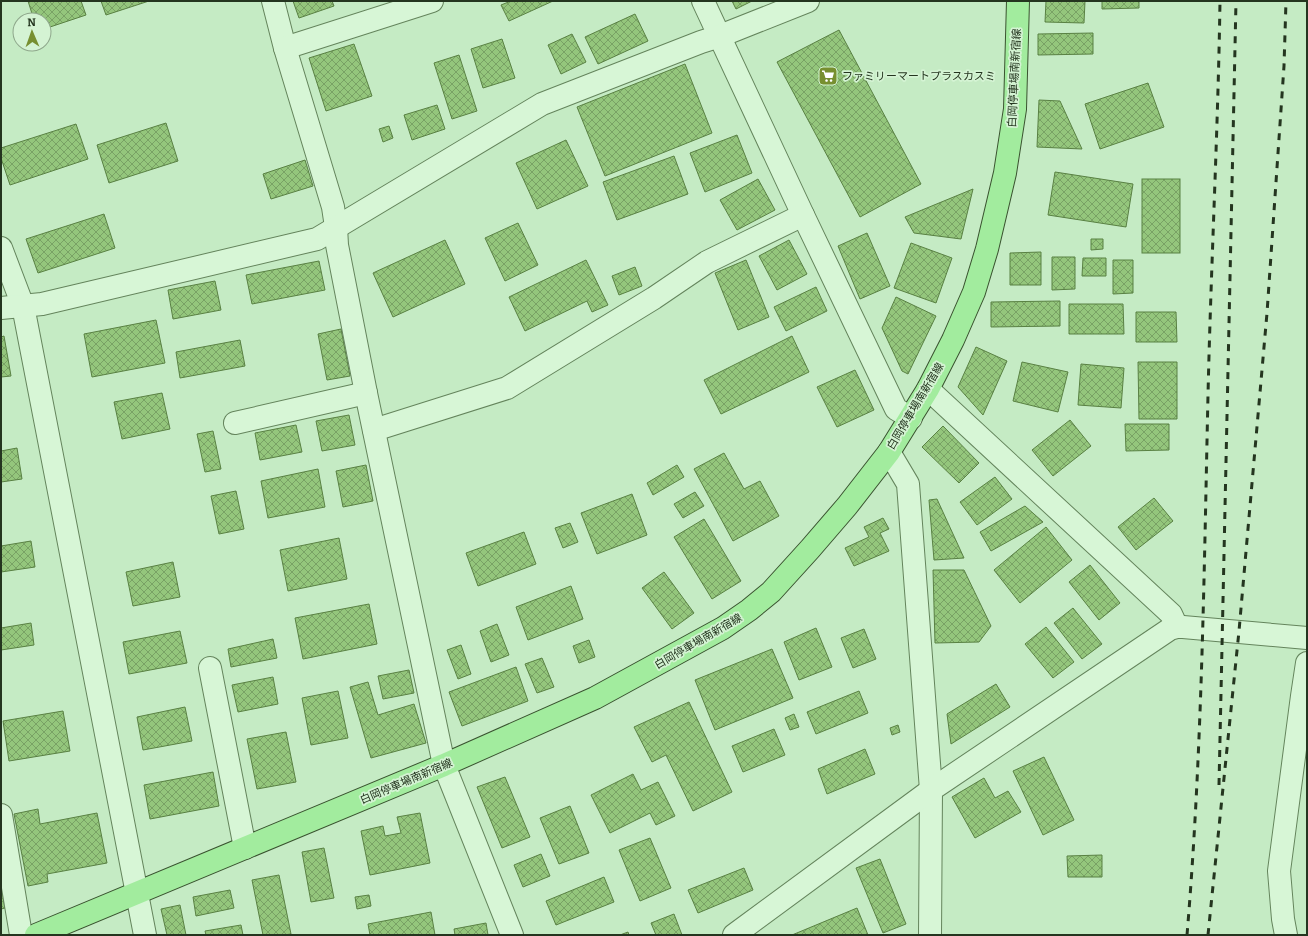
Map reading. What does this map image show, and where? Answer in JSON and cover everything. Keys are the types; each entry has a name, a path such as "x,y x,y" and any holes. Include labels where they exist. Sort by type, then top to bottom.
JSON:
{"main road":[{"name":"白岡停車場南新宿線","path":"36,935 136,892 444,765 595,698 723,628 771,592 810,550 889,452 928,389 953,340 974,292 987,248 1005,173 1015,109 1018,1"}],"street":[{"path":"273,1 285,48 333,207 337,244 366,392 444,765 512,935"},
{"path":"285,48 432,1"},
{"path":"703,1 896,409 911,418"},
{"path":"1,308 42,304 317,239 542,104 808,1"},
{"path":"374,430 507,388 654,298 707,262 803,215"},
{"path":"1,248 23,306 145,935"},
{"path":"928,389 1171,614 1177,627"},
{"path":"234,423 366,392"},
{"path":"889,452 908,484 930,790 930,935"},
{"path":"734,935 930,790 1165,633 1177,627 1307,638"},
{"path":"1286,935 1283,919 1279,871 1307,663"},
{"path":"210,668 245,848"},
{"path":"1,815 21,935"}],"building":[{"path":"28,1 81,1 86,15 52,26 52,12 31,12"},
{"path":"101,1 149,1 106,15"},
{"path":"293,1 332,1 334,6 299,18"},
{"path":"511,1 553,1 509,21 501,5"},
{"path":"732,1 752,1 736,9"},
{"path":"1046,1 1085,1 1084,23 1045,22"},
{"path":"1102,1 1139,1 1139,8 1102,9"},
{"path":"635,14 648,41 598,64 585,37"},
{"path":"839,30 921,184 860,217 777,62"},
{"path":"1093,33 1093,54 1038,55 1038,34"},
{"path":"572,34 586,62 561,74 548,45"},
{"path":"502,39 515,78 483,88 471,49"},
{"path":"354,44 372,96 326,111 309,58"},
{"path":"459,55 477,111 452,119 434,63"},
{"path":"685,64 712,133 605,176 577,107"},
{"path":"1148,83 1164,127 1100,149 1085,104"},
{"path":"1039,100 1060,101 1082,149 1037,147"},
{"path":"437,105 445,129 412,140 404,115"},
{"path":"166,123 178,161 109,183 97,145"},
{"path":"76,124 88,159 10,185 1,158 1,148"},
{"path":"389,126 393,138 383,142 379,129"},
{"path":"737,135 752,173 705,192 690,153"},
{"path":"566,140 588,186 537,209 516,163"},
{"path":"674,156 688,194 617,220 603,182"},
{"path":"305,160 313,186 271,199 263,174"},
{"path":"1055,172 1133,184 1126,227 1048,215"},
{"path":"758,179 775,210 737,230 720,200"},
{"path":"1142,179 1180,179 1180,253 1142,253"},
{"path":"973,189 961,239 914,233 905,217"},
{"path":"104,214 115,248 38,273 26,239"},
{"path":"518,223 538,265 505,281 485,238"},
{"path":"867,233 890,286 860,299 838,246"},
{"path":"1091,239 1103,239 1103,249 1091,250"},
{"path":"445,240 465,284 393,317 373,273"},
{"path":"789,240 807,274 777,290 759,256"},
{"path":"911,243 952,258 936,303 894,288"},
{"path":"1041,252 1041,285 1010,285 1010,253"},
{"path":"1052,257 1075,257 1075,289 1052,290"},
{"path":"1083,258 1106,258 1106,276 1082,276"},
{"path":"586,260 608,305 592,312 587,301 525,331 509,297"},
{"path":"746,260 769,317 738,330 715,273"},
{"path":"1113,260 1133,260 1133,293 1113,294"},
{"path":"319,261 325,290 252,304 246,275"},
{"path":"635,267 642,286 619,295 612,276"},
{"path":"215,281 221,310 173,319 168,290"},
{"path":"816,287 827,311 786,331 774,307"},
{"path":"896,297 936,316 908,374 902,371 882,328"},
{"path":"1060,301 1060,326 991,327 991,302"},
{"path":"1069,304 1123,304 1124,334 1069,334"},
{"path":"1136,312 1176,312 1177,342 1136,342"},
{"path":"156,320 165,363 92,377 84,334"},
{"path":"341,329 350,376 327,380 318,334"},
{"path":"4,336 11,376 1,377 1,337"},
{"path":"792,336 809,372 721,414 704,380"},
{"path":"240,340 245,366 180,378 176,352"},
{"path":"976,347 1007,361 983,415 958,387"},
{"path":"1022,362 1068,372 1058,412 1013,401"},
{"path":"1138,362 1177,362 1177,419 1139,419"},
{"path":"1081,364 1124,368 1121,408 1078,405"},
{"path":"855,370 874,410 837,427 817,387"},
{"path":"162,393 170,429 122,439 114,402"},
{"path":"349,415 355,445 322,451 316,421"},
{"path":"1070,420 1091,446 1053,476 1032,450"},
{"path":"1125,424 1169,424 1169,450 1126,451"},
{"path":"296,425 302,452 260,460 255,433"},
{"path":"943,426 979,463 959,483 922,447"},
{"path":"213,431 221,469 205,472 197,434"},
{"path":"17,448 22,479 1,482 1,451"},
{"path":"724,453 744,489 760,481 779,516 733,541 694,469"},
{"path":"366,465 373,501 343,507 336,471"},
{"path":"677,465 684,477 653,495 647,483"},
{"path":"318,469 325,507 268,518 261,481"},
{"path":"995,477 1012,499 977,525 960,502"},
{"path":"236,491 244,529 219,534 211,496"},
{"path":"695,492 704,506 683,518 674,504"},
{"path":"632,494 647,535 597,554 581,513"},
{"path":"1154,498 1173,521 1136,550 1118,527"},
{"path":"937,499 964,558 934,560 929,500"},
{"path":"1025,506 1043,522 991,551 980,532"},
{"path":"883,518 889,529 880,533 889,551 854,566 845,548 869,537 864,527"},
{"path":"704,519 741,581 712,599 674,537"},
{"path":"570,523 578,542 563,548 555,528"},
{"path":"1046,527 1072,560 1020,603 994,570"},
{"path":"524,532 536,564 478,586 466,553"},
{"path":"339,538 347,579 288,591 280,550"},
{"path":"31,541 35,567 1,572 1,546"},
{"path":"173,562 180,597 133,606 126,572"},
{"path":"1090,565 1120,603 1099,620 1069,582"},
{"path":"933,570 964,570 991,626 979,642 935,643"},
{"path":"664,572 694,613 672,629 642,588"},
{"path":"571,586 583,619 528,640 516,607"},
{"path":"369,604 377,644 303,659 295,618"},
{"path":"1073,608 1102,644 1082,659 1054,623"},
{"path":"31,623 34,645 1,650 1,628"},
{"path":"497,624 509,655 491,662 480,631"},
{"path":"1046,627 1074,662 1053,678 1025,644"},
{"path":"816,628 832,667 799,680 784,642"},
{"path":"864,629 876,659 853,668 841,638"},
{"path":"180,631 187,663 129,674 123,642"},
{"path":"273,639 277,658 231,667 228,649"},
{"path":"589,640 595,657 579,663 573,646"},
{"path":"461,645 471,674 458,679 447,650"},
{"path":"772,649 793,698 715,730 695,680"},
{"path":"542,658 554,687 537,693 525,664"},
{"path":"516,667 528,701 462,726 449,692"},
{"path":"409,670 414,693 383,699 378,676"},
{"path":"273,677 278,704 238,712 232,685"},
{"path":"368,682 378,715 414,704 426,743 371,758 350,687"},
{"path":"996,684 1010,707 951,744 947,714"},
{"path":"338,691 348,738 311,745 302,698"},
{"path":"859,691 868,713 816,734 807,712"},
{"path":"689,702 732,792 693,811 666,755 652,762 634,727"},
{"path":"185,707 192,741 143,750 137,717"},
{"path":"63,711 70,751 9,761 3,721"},
{"path":"794,714 799,727 790,730 785,718"},
{"path":"898,725 900,732 892,735 890,728"},
{"path":"774,729 785,755 743,772 732,746"},
{"path":"286,732 296,782 257,789 247,739"},
{"path":"865,749 875,774 827,794 818,769"},
{"path":"1044,757 1074,820 1043,835 1013,771"},
{"path":"213,772 219,806 150,819 144,785"},
{"path":"633,774 641,790 658,782 675,816 656,825 650,813 610,833 591,795"},
{"path":"505,777 530,837 502,848 477,787"},
{"path":"984,778 995,798 1008,791 1021,812 975,838 952,797"},
{"path":"570,806 589,853 559,864 540,818"},
{"path":"38,809 40,824 97,813 107,863 47,874 48,882 28,886 14,814"},
{"path":"420,813 430,863 370,875 361,831 383,826 385,836 401,833 397,817"},
{"path":"650,838 671,888 640,901 619,850"},
{"path":"324,848 334,898 311,902 302,852"},
{"path":"541,854 550,876 523,887 514,865"},
{"path":"1102,855 1102,877 1068,877 1067,856"},
{"path":"880,859 906,924 883,933 856,868"},
{"path":"744,868 753,890 698,913 688,890"},
{"path":"279,875 291,934 263,935 252,880"},
{"path":"604,877 614,902 556,925 546,901"},
{"path":"1,883 5,908 1,909"},
{"path":"230,890 234,908 196,916 193,897"},
{"path":"369,895 371,906 357,909 355,897"},
{"path":"180,905 186,935 167,935 161,909"},
{"path":"857,908 868,935 792,935"},
{"path":"431,912 435,935 370,935 368,924"},
{"path":"674,914 682,935 656,935 651,923"},
{"path":"486,923 488,935 455,935 454,929"},
{"path":"241,925 243,935 206,935 205,931"},
{"path":"628,932 629,935 620,935"}],"railway":[{"path":"1187,935 1196,800 1202,665 1209,346 1220,1"},
{"path":"1219,785 1236,1"},
{"path":"1208,935 1239,631 1267,313 1284,66 1286,1"}],"place":[{"name":"ファミリーマートプラスカスミ","path":"828,76"}]}
